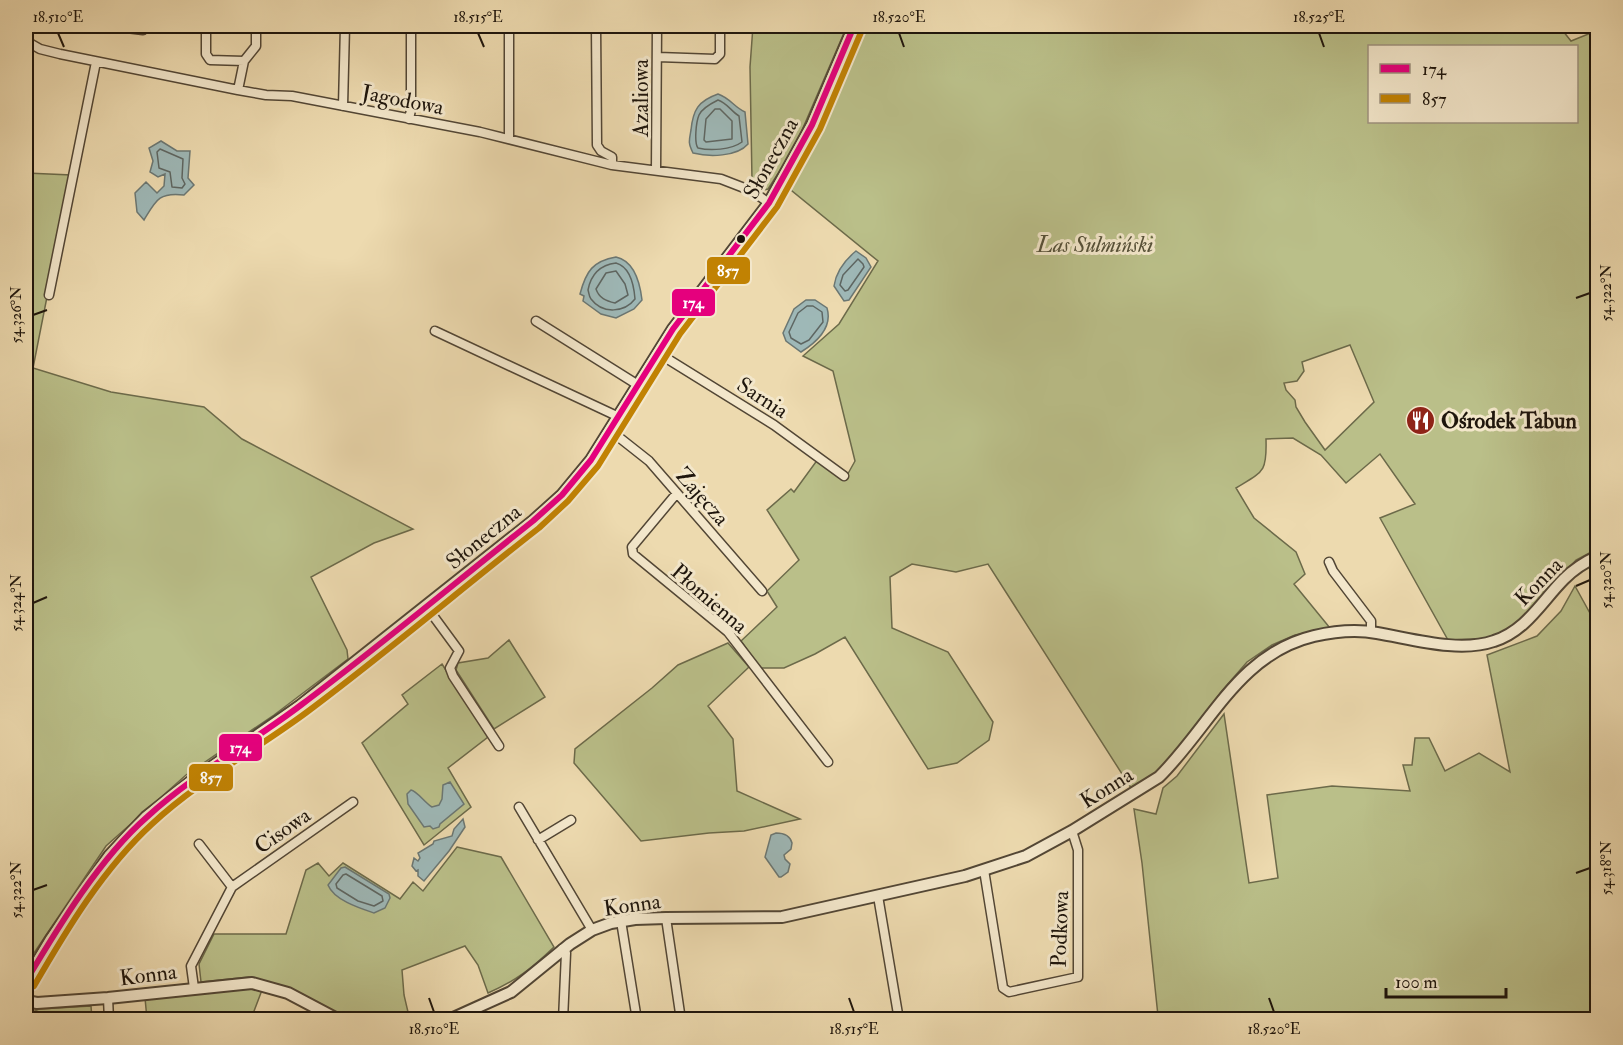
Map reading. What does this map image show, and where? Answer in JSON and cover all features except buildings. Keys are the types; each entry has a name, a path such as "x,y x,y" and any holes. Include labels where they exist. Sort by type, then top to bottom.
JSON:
{"street":[{"path":"110,26 143,30 146,27"},
{"path":"206,26 206,54 210,60 244,61"},
{"path":"238,90 244,61 256,46 256,26"},
{"path":"343,106 345,26"},
{"path":"409,119 411,110 411,26"},
{"path":"509,26 509,139"},
{"path":"596,26 597,145 601,151 612,157 612,165"},
{"name":"Azaliowa","path":"656,170 657,26"},
{"path":"658,57 715,59 720,54 720,26"},
{"name":"Słoneczna","path":"26,981 51,939 109,856 146,817 193,780 301,705 562,495 578,478 611,431 673,329 769,202 812,125 854,26"},
{"name":"Jagodowa","path":"26,41 40,49 96,62 238,90 266,95 292,96 409,119 509,139 612,165 721,179 752,190 769,202"},
{"path":"49,295 96,62"},
{"path":"536,321 639,385"},
{"path":"435,331 619,417"},
{"name":"Sarnia","path":"658,352 774,425 844,476"},
{"name":"Zajęcza","path":"611,431 649,461 762,591"},
{"name":"Płomienna","path":"677,493 632,547 633,554 728,632 828,762"},
{"name":"Konna","path":"449,1020 511,992 562,949 592,930 621,921 666,918 782,917 984,870 1026,856 1072,831 1160,777 1243,675 1263,659 1288,645 1344,631 1371,632 1466,646 1497,640 1519,628 1565,578 1575,569 1598,556"},
{"path":"1329,562 1333,571 1371,621 1371,632"},
{"path":"426,606 459,651 450,668 453,676 499,746"},
{"name":"Cisowa","path":"194,988 191,966 232,886 353,802"},
{"path":"519,807 592,930"},
{"path":"538,840 571,820"},
{"name":"Podkowa","path":"984,870 1003,988 1010,992 1078,977 1078,850 1072,831"},
{"path":"199,844 232,886"},
{"path":"878,896 899,1020"},
{"path":"666,918 681,1020"},
{"path":"621,921 637,1020"},
{"path":"562,949 566,953 564,1020"},
{"name":"Konna","path":"26,1001 37,1003 108,999 245,983 263,985 288,993 339,1020"},
{"path":"108,999 109,1020"}],"green space":[{"path":"753,26 847,26 793,151 768,189 764,190 752,180 750,67"},
{"name":"Las Sulmiński","path":"863,26 1559,26 1571,41 1596,31 1597,27 1597,549 1576,560 1520,621 1498,635 1484,639 1448,640 1380,518 1415,504 1380,454 1346,483 1321,455 1293,438 1266,439 1266,458 1262,470 1236,488 1254,518 1296,552 1305,574 1294,584 1330,628 1295,635 1272,645 1247,662 1221,692 1165,767 1131,788 988,564 956,572 912,564 890,577 892,628 948,652 993,722 989,740 957,763 928,769 845,637 784,668 760,668 741,641 777,607 767,591 799,560 767,510 791,489 794,492 818,459 845,479 855,461 833,371 803,356 839,324 878,261 786,186 817,131 828,118 832,95","holes":["1350,345 1374,402 1325,450 1305,422 1284,383 1297,381 1304,371 1302,362"]},
{"path":"26,173 71,175 33,368 111,392 204,407 242,439 413,529 374,543 311,577 347,650 348,659 274,715 186,775 106,846 26,965"},
{"path":"1575,586 1597,626 1597,1019 1067,1019 1158,1016 1134,809 1156,814 1163,788 1177,776 1224,714 1249,883 1278,878 1267,795 1332,786 1410,791 1403,765 1412,765 1415,738 1429,738 1445,771 1479,753 1510,772 1487,655 1537,636 1561,611"},
{"path":"509,640 545,697 494,729 456,670 458,663 488,658"},
{"path":"728,643 749,667 708,706 733,739 737,791 800,819 744,831 641,841 574,763 575,749 678,665"},
{"path":"442,664 488,737 448,768 471,807 424,845 362,743 408,704 402,695"},
{"path":"457,847 501,857 554,947 531,968 507,984 488,993 478,965 465,946 402,970 407,1019 351,1019 293,992 249,977 201,982 199,964 214,934 286,934 306,870 318,863 329,876 343,863 400,899 413,882 423,891"},
{"path":"248,987 262,990 251,1019 147,1019 145,998"},
{"path":"91,1006 92,1019 26,1019 26,1015 39,1009"}],"water":[{"path":"718,94 745,112 748,144 730,154 693,153 689,139 695,112 701,103"},
{"path":"161,141 177,151 190,151 188,178 194,185 184,195 169,195 159,199 144,220 137,212 135,193 146,182 157,193 164,186 165,174 158,177 150,172 153,161 149,148"},
{"path":"856,251 866,258 871,267 849,300 844,301 834,286 835,281 848,258"},
{"path":"616,257 632,268 638,280 642,300 634,309 616,318 601,314 583,301 584,296 580,294 592,268 602,261"},
{"path":"806,300 815,300 827,308 828,322 818,339 801,352 786,341 783,333 794,309"},
{"path":"450,782 464,804 439,827 433,829 430,826 424,827 408,804 407,794 413,791 432,807 439,805 443,785"},
{"path":"463,819 465,827 424,881 418,876 418,870 416,871 412,866 414,858 418,861 420,858 418,853 434,841 452,836 454,829"},
{"path":"776,833 786,835 792,843 791,849 784,855 790,864 788,872 781,877 765,857 771,835"},
{"path":"345,867 389,894 390,898 385,908 374,913 361,909 348,903 331,890 328,885 341,868"}],"transit line":[{"name":"174","path":"26,981 96,873 129,834 147,817 203,773 330,683 533,521 562,495 591,460 673,329 769,203 812,125 854,26"},
{"name":"857","path":"34,986 87,900 118,860 152,824 188,794 288,726 336,690 539,528 568,501 598,466 680,334 777,207 820,129 862,30"}],"place":[{"name":"Ośrodek Tabun","path":"1420,420"}]}
